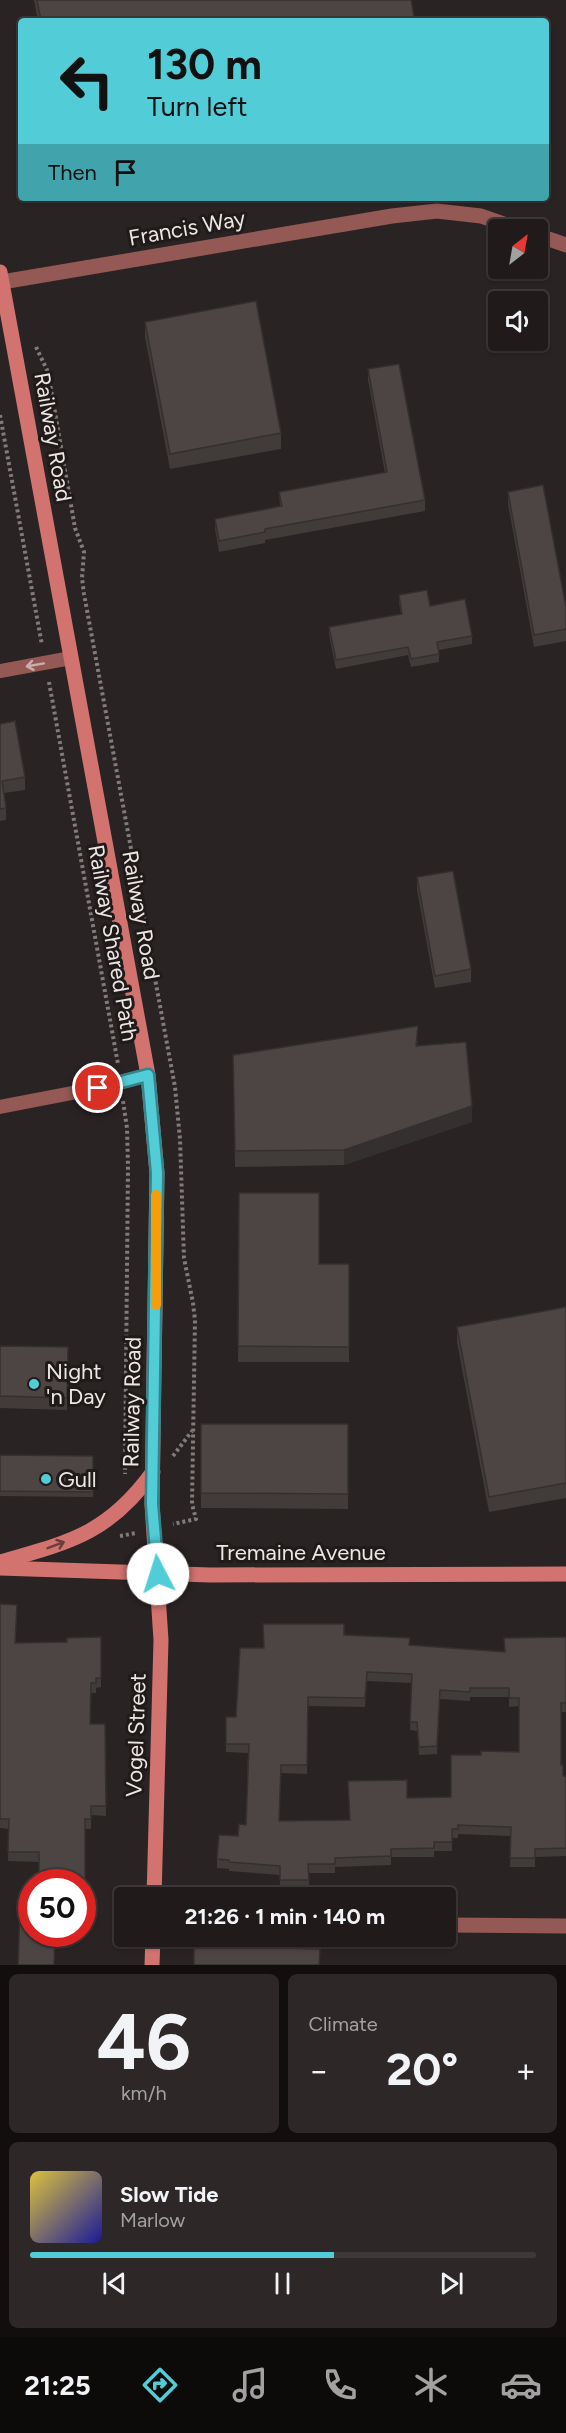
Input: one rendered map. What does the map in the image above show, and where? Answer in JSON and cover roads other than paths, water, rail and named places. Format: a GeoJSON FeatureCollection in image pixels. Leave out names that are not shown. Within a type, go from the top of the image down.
{"type":"FeatureCollection","features":[{"type":"Feature","properties":{"kind":"main road","name":"Railway Road"},"geometry":{"type":"LineString","coordinates":[[1,277],[148,1075],[157,1173],[153,1515],[158,1574]]}},
{"type":"Feature","properties":{"kind":"main road"},"geometry":{"type":"LineString","coordinates":[[0,1562],[93,1531],[126,1506],[153,1472]]}},
{"type":"Feature","properties":{"kind":"main road","name":"Tremaine Avenue"},"geometry":{"type":"LineString","coordinates":[[0,1568],[158,1574],[566,1574]]}},
{"type":"Feature","properties":{"kind":"main road","name":"Vogel Street"},"geometry":{"type":"LineString","coordinates":[[154,1887],[161,1640],[158,1574]]}},
{"type":"Feature","properties":{"kind":"main road"},"geometry":{"type":"LineString","coordinates":[[152,1965],[153,1947]]}},
{"type":"Feature","properties":{"kind":"street","name":"Francis Way"},"geometry":{"type":"LineString","coordinates":[[1,277],[392,216],[437,211],[490,219]]}},
{"type":"Feature","properties":{"kind":"street"},"geometry":{"type":"LineString","coordinates":[[548,239],[566,245]]}},
{"type":"Feature","properties":{"kind":"street"},"geometry":{"type":"LineString","coordinates":[[456,1925],[566,1926]]}},
{"type":"Feature","properties":{"kind":"lane"},"geometry":{"type":"LineString","coordinates":[[0,671],[71,658]]}},
{"type":"Feature","properties":{"kind":"lane"},"geometry":{"type":"LineString","coordinates":[[0,1107],[121,1083],[148,1075]]}},
{"type":"Feature","properties":{"kind":"place","name":"Night 'n Day"},"geometry":{"type":"Point","coordinates":[34,1384]}},
{"type":"Feature","properties":{"kind":"place","name":"Gull"},"geometry":{"type":"Point","coordinates":[46,1479]}}]}
